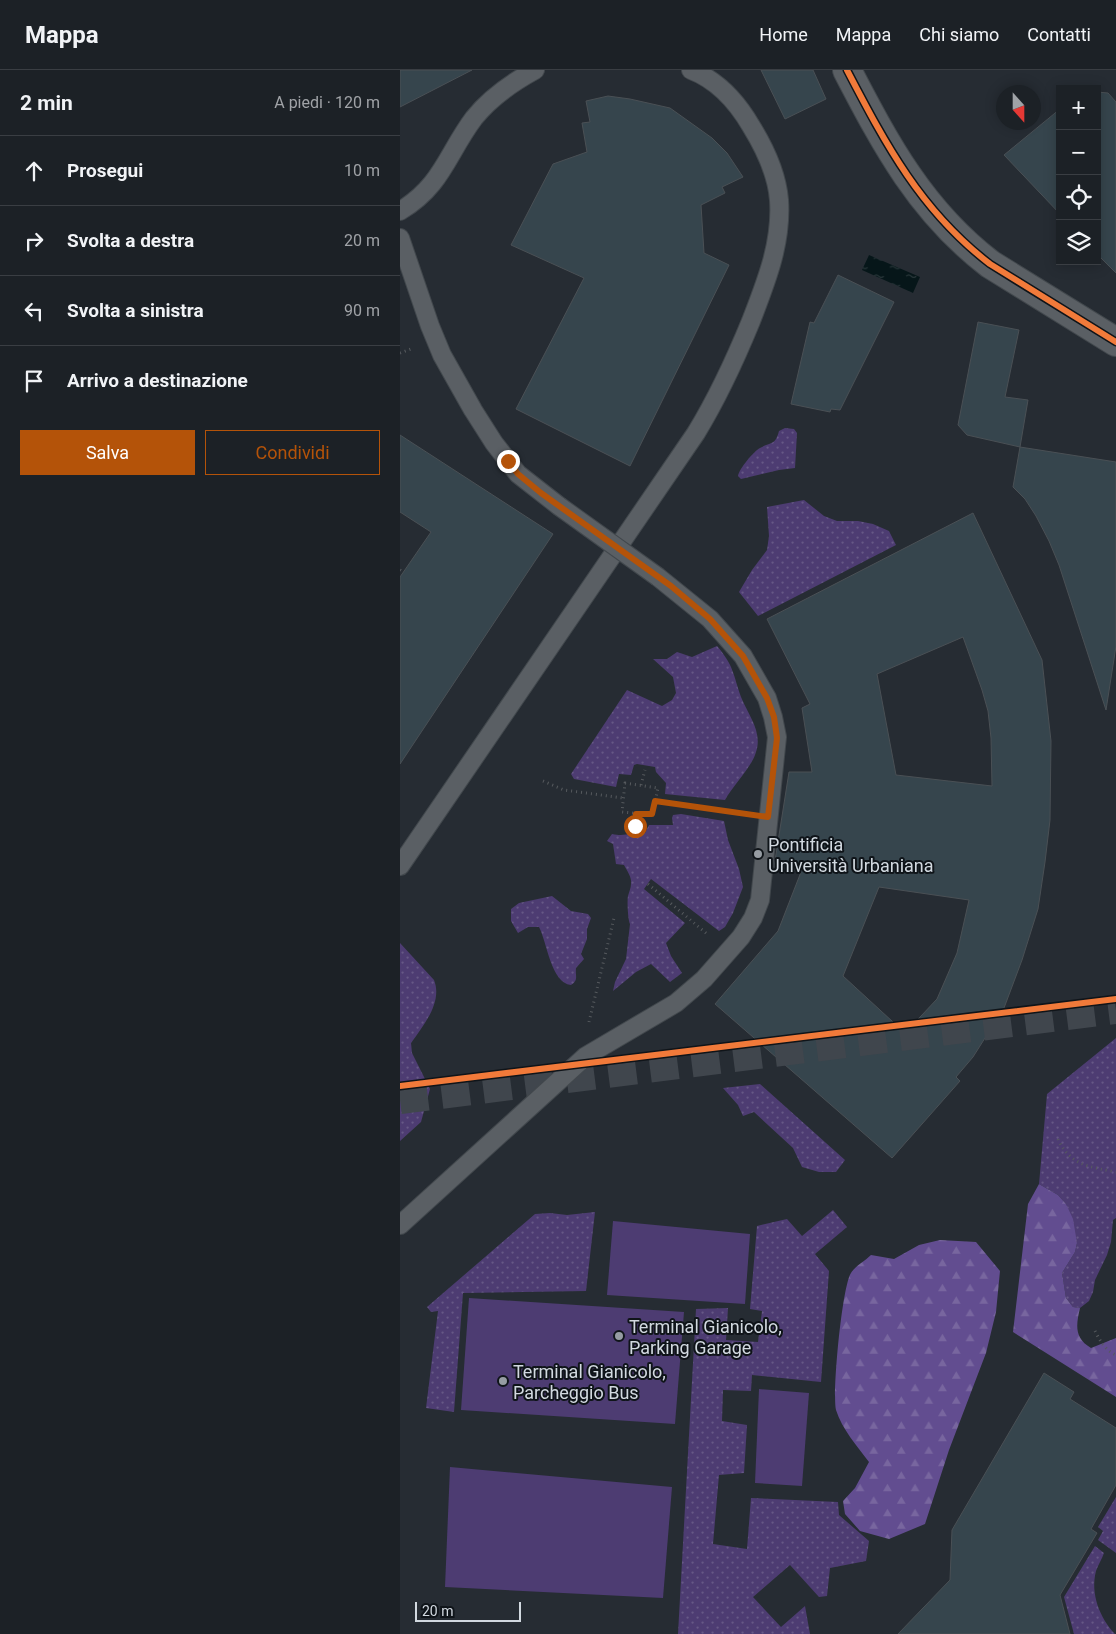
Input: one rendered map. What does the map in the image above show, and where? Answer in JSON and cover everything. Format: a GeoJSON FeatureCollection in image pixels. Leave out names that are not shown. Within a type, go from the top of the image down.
{"type":"FeatureCollection","features":[{"type":"Feature","properties":{"kind":"street"},"geometry":{"type":"LineString","coordinates":[[847,70],[902,169],[942,221],[974,252],[990,264],[1116,342]]}},
{"type":"Feature","properties":{"kind":"lane"},"geometry":{"type":"LineString","coordinates":[[400,211],[411,205],[426,192],[439,176],[475,117],[494,98],[520,78],[535,70]]}},
{"type":"Feature","properties":{"kind":"lane"},"geometry":{"type":"LineString","coordinates":[[400,866],[696,433],[710,411],[734,364],[758,304],[777,243],[779,220],[778,198],[774,177],[756,134],[742,111],[730,97],[712,82],[691,70]]}},
{"type":"Feature","properties":{"kind":"lane"},"geometry":{"type":"LineString","coordinates":[[400,238],[427,319],[442,355],[494,443],[518,474],[559,506],[671,586],[710,619],[743,656],[767,698],[774,717],[777,738],[760,900],[741,937],[704,979],[676,1003],[586,1056],[400,1225]]}},
{"type":"Feature","properties":{"kind":"path"},"geometry":{"type":"LineString","coordinates":[[641,786],[645,770]]}},
{"type":"Feature","properties":{"kind":"path"},"geometry":{"type":"LineString","coordinates":[[543,781],[564,790],[623,798]]}},
{"type":"Feature","properties":{"kind":"path"},"geometry":{"type":"LineString","coordinates":[[625,783],[658,788],[652,814],[622,812],[623,798],[625,783]]}},
{"type":"Feature","properties":{"kind":"path"},"geometry":{"type":"LineString","coordinates":[[655,801],[768,817]]}},
{"type":"Feature","properties":{"kind":"path"},"geometry":{"type":"LineString","coordinates":[[635,826],[636,814]]}},
{"type":"Feature","properties":{"kind":"path"},"geometry":{"type":"LineString","coordinates":[[648,884],[728,953]]}},
{"type":"Feature","properties":{"kind":"path"},"geometry":{"type":"LineString","coordinates":[[588,1029],[614,918]]}},
{"type":"Feature","properties":{"kind":"path"},"geometry":{"type":"LineString","coordinates":[[1058,1140],[1064,1151],[1079,1163],[1116,1172]]}},
{"type":"Feature","properties":{"kind":"path"},"geometry":{"type":"LineString","coordinates":[[1095,1331],[1100,1342],[1116,1355]]}},
{"type":"Feature","properties":{"kind":"shaded area"},"geometry":{"type":"Polygon","coordinates":[[[785,428],[794,429],[797,433],[795,468],[741,479],[738,476],[739,473],[751,456],[760,448],[772,443],[778,436],[779,431],[785,428]]]}},
{"type":"Feature","properties":{"kind":"shaded area"},"geometry":{"type":"Polygon","coordinates":[[[804,500],[824,516],[837,521],[858,521],[873,524],[889,531],[896,545],[758,616],[739,592],[767,550],[769,536],[767,507],[804,500]]]}},
{"type":"Feature","properties":{"kind":"shaded area"},"geometry":{"type":"Polygon","coordinates":[[[717,646],[727,659],[732,670],[741,697],[757,732],[758,739],[753,760],[725,800],[665,794],[666,783],[656,772],[655,767],[637,764],[634,765],[631,775],[619,774],[616,787],[574,779],[571,774],[627,690],[662,706],[672,700],[676,693],[673,677],[653,659],[667,659],[677,652],[692,657],[717,646]]]}},
{"type":"Feature","properties":{"kind":"shaded area"},"geometry":{"type":"Polygon","coordinates":[[[681,814],[724,821],[743,887],[733,913],[725,927],[719,931],[651,879],[644,889],[685,923],[666,943],[671,956],[682,973],[670,982],[651,964],[636,972],[613,991],[615,982],[626,959],[630,924],[628,898],[631,881],[624,865],[616,864],[613,844],[607,841],[612,834],[645,833],[649,825],[673,825],[673,815],[681,814]]]}},
{"type":"Feature","properties":{"kind":"shaded area"},"geometry":{"type":"Polygon","coordinates":[[[552,896],[571,911],[588,914],[591,918],[587,929],[587,939],[581,954],[584,959],[576,968],[576,980],[571,985],[564,983],[554,970],[539,927],[528,927],[518,933],[511,921],[511,909],[519,903],[552,896]]]}},
{"type":"Feature","properties":{"kind":"shaded area"},"geometry":{"type":"Polygon","coordinates":[[[400,943],[434,980],[436,997],[430,1013],[411,1043],[412,1053],[430,1089],[421,1122],[400,1141],[400,943]]]}},
{"type":"Feature","properties":{"kind":"shaded area"},"geometry":{"type":"Polygon","coordinates":[[[1116,1038],[1116,1218],[1113,1220],[1111,1242],[1107,1255],[1095,1280],[1089,1301],[1080,1308],[1073,1307],[1066,1298],[1062,1273],[1075,1252],[1077,1243],[1066,1204],[1058,1195],[1039,1184],[1047,1094],[1116,1038]]]}},
{"type":"Feature","properties":{"kind":"shaded area"},"geometry":{"type":"Polygon","coordinates":[[[760,1084],[845,1160],[836,1172],[819,1172],[802,1167],[793,1148],[754,1112],[743,1116],[738,1105],[723,1088],[760,1084]]]}},
{"type":"Feature","properties":{"kind":"shaded area"},"geometry":{"type":"Polygon","coordinates":[[[833,1210],[847,1227],[815,1254],[829,1271],[821,1382],[752,1375],[751,1391],[723,1390],[722,1421],[747,1425],[744,1473],[719,1475],[713,1544],[747,1549],[751,1498],[838,1502],[839,1515],[869,1541],[866,1561],[830,1568],[827,1596],[819,1597],[790,1565],[753,1597],[781,1627],[805,1606],[810,1634],[678,1634],[696,1309],[728,1308],[726,1340],[758,1342],[762,1311],[750,1309],[757,1226],[787,1219],[802,1236],[833,1210]]]}},
{"type":"Feature","properties":{"kind":"shaded area"},"geometry":{"type":"Polygon","coordinates":[[[595,1212],[586,1291],[463,1293],[454,1412],[426,1408],[438,1311],[431,1312],[427,1307],[535,1214],[567,1215],[595,1212]]]}},
{"type":"Feature","properties":{"kind":"shaded area"},"geometry":{"type":"Polygon","coordinates":[[[613,1221],[750,1234],[745,1304],[607,1295],[613,1221]]]}},
{"type":"Feature","properties":{"kind":"shaded area"},"geometry":{"type":"Polygon","coordinates":[[[469,1298],[684,1312],[675,1424],[461,1410],[469,1298]]]}},
{"type":"Feature","properties":{"kind":"shaded area"},"geometry":{"type":"Polygon","coordinates":[[[759,1389],[809,1393],[802,1486],[755,1483],[759,1389]]]}},
{"type":"Feature","properties":{"kind":"shaded area"},"geometry":{"type":"Polygon","coordinates":[[[450,1467],[672,1487],[663,1598],[445,1587],[450,1467]]]}},
{"type":"Feature","properties":{"kind":"shaded area"},"geometry":{"type":"Polygon","coordinates":[[[1116,1497],[1116,1553],[1098,1540],[1103,1531],[1098,1527],[1116,1497]]]}},
{"type":"Feature","properties":{"kind":"shaded area"},"geometry":{"type":"Polygon","coordinates":[[[1095,1546],[1104,1553],[1094,1580],[1095,1597],[1105,1621],[1115,1634],[1074,1634],[1064,1597],[1095,1546]]]}},
{"type":"Feature","properties":{"kind":"green space"},"geometry":{"type":"Polygon","coordinates":[[[1039,1184],[1058,1195],[1066,1204],[1073,1219],[1077,1243],[1075,1252],[1062,1273],[1066,1298],[1073,1307],[1080,1308],[1077,1325],[1079,1335],[1085,1344],[1091,1348],[1116,1338],[1116,1397],[1013,1332],[1028,1204],[1039,1184]]]}},
{"type":"Feature","properties":{"kind":"green space"},"geometry":{"type":"Polygon","coordinates":[[[940,1240],[976,1242],[1000,1271],[996,1312],[986,1353],[949,1450],[925,1524],[889,1539],[860,1531],[845,1514],[843,1501],[855,1488],[869,1462],[846,1431],[836,1410],[835,1384],[844,1298],[851,1273],[871,1255],[894,1259],[919,1245],[940,1240]]]}},
{"type":"Feature","properties":{"kind":"water"},"geometry":{"type":"Polygon","coordinates":[[[869,255],[920,277],[913,293],[862,270],[869,255]]]}},
{"type":"Feature","properties":{"kind":"building"},"geometry":{"type":"Polygon","coordinates":[[[400,70],[472,70],[400,107],[400,70]]]}},
{"type":"Feature","properties":{"kind":"building"},"geometry":{"type":"Polygon","coordinates":[[[761,70],[813,70],[826,99],[785,119],[761,70]]]}},
{"type":"Feature","properties":{"kind":"building"},"geometry":{"type":"Polygon","coordinates":[[[1101,92],[1108,93],[1116,102],[1116,273],[1101,258],[1101,92]]]}},
{"type":"Feature","properties":{"kind":"building"},"geometry":{"type":"Polygon","coordinates":[[[608,96],[670,108],[712,138],[727,153],[743,177],[722,187],[725,193],[701,205],[704,253],[729,265],[630,466],[516,409],[584,278],[511,245],[553,164],[587,152],[582,123],[590,122],[586,101],[608,96]]]}},
{"type":"Feature","properties":{"kind":"building"},"geometry":{"type":"Polygon","coordinates":[[[1056,112],[1056,210],[1004,155],[1034,130],[1041,130],[1041,125],[1056,112]]]}},
{"type":"Feature","properties":{"kind":"building"},"geometry":{"type":"Polygon","coordinates":[[[838,275],[894,302],[840,410],[831,409],[830,412],[791,404],[810,322],[814,323],[838,275]]]}},
{"type":"Feature","properties":{"kind":"building"},"geometry":{"type":"Polygon","coordinates":[[[978,322],[1019,330],[1005,397],[1028,400],[1020,447],[967,435],[958,425],[978,322]]]}},
{"type":"Feature","properties":{"kind":"building"},"geometry":{"type":"Polygon","coordinates":[[[400,435],[553,534],[400,764],[400,577],[431,532],[400,512],[400,435]]]}},
{"type":"Feature","properties":{"kind":"building"},"geometry":{"type":"Polygon","coordinates":[[[1020,447],[1116,462],[1116,646],[1106,710],[1059,565],[1049,541],[1025,499],[1013,487],[1020,447]]]}},
{"type":"Feature","properties":{"kind":"building"},"geometry":{"type":"Polygon","coordinates":[[[973,513],[1042,660],[1051,741],[1050,820],[1038,909],[1004,1008],[973,1057],[956,1077],[960,1081],[892,1158],[715,1004],[778,931],[801,872],[774,867],[789,772],[812,772],[802,708],[810,704],[767,619],[973,513]],[[963,637],[877,674],[896,775],[992,786],[991,738],[988,711],[963,637]],[[879,887],[843,976],[905,1033],[937,999],[957,953],[969,900],[879,887]]]}},
{"type":"Feature","properties":{"kind":"building"},"geometry":{"type":"Polygon","coordinates":[[[1044,1373],[1074,1392],[1070,1399],[1116,1428],[1116,1485],[1091,1529],[1097,1533],[1060,1595],[1070,1634],[898,1634],[950,1580],[952,1530],[1044,1373]]]}},
{"type":"Feature","properties":{"kind":"tunnel"},"geometry":{"type":"LineString","coordinates":[[400,1100],[1116,1010]]}},
{"type":"Feature","properties":{"kind":"cycle path"},"geometry":{"type":"LineString","coordinates":[[847,70],[891,150],[907,175],[944,222],[990,264],[1116,342]]}},
{"type":"Feature","properties":{"kind":"cycle path"},"geometry":{"type":"LineString","coordinates":[[400,1086],[1116,999]]}},
{"type":"Feature","properties":{"kind":"place","name":"Pontificia Università Urbaniana"},"geometry":{"type":"Point","coordinates":[758,854]}},
{"type":"Feature","properties":{"kind":"place","name":"Terminal Gianicolo, Parking Garage"},"geometry":{"type":"Point","coordinates":[619,1336]}},
{"type":"Feature","properties":{"kind":"place","name":"Terminal Gianicolo, Parcheggio Bus"},"geometry":{"type":"Point","coordinates":[503,1381]}},
{"type":"Feature","properties":{"kind":"route"},"geometry":{"type":"LineString","coordinates":[[508,461],[518,474],[541,493],[671,586],[710,619],[743,656],[767,698],[774,717],[777,738],[768,817],[655,801],[652,814],[636,814],[635,826]]}}]}
